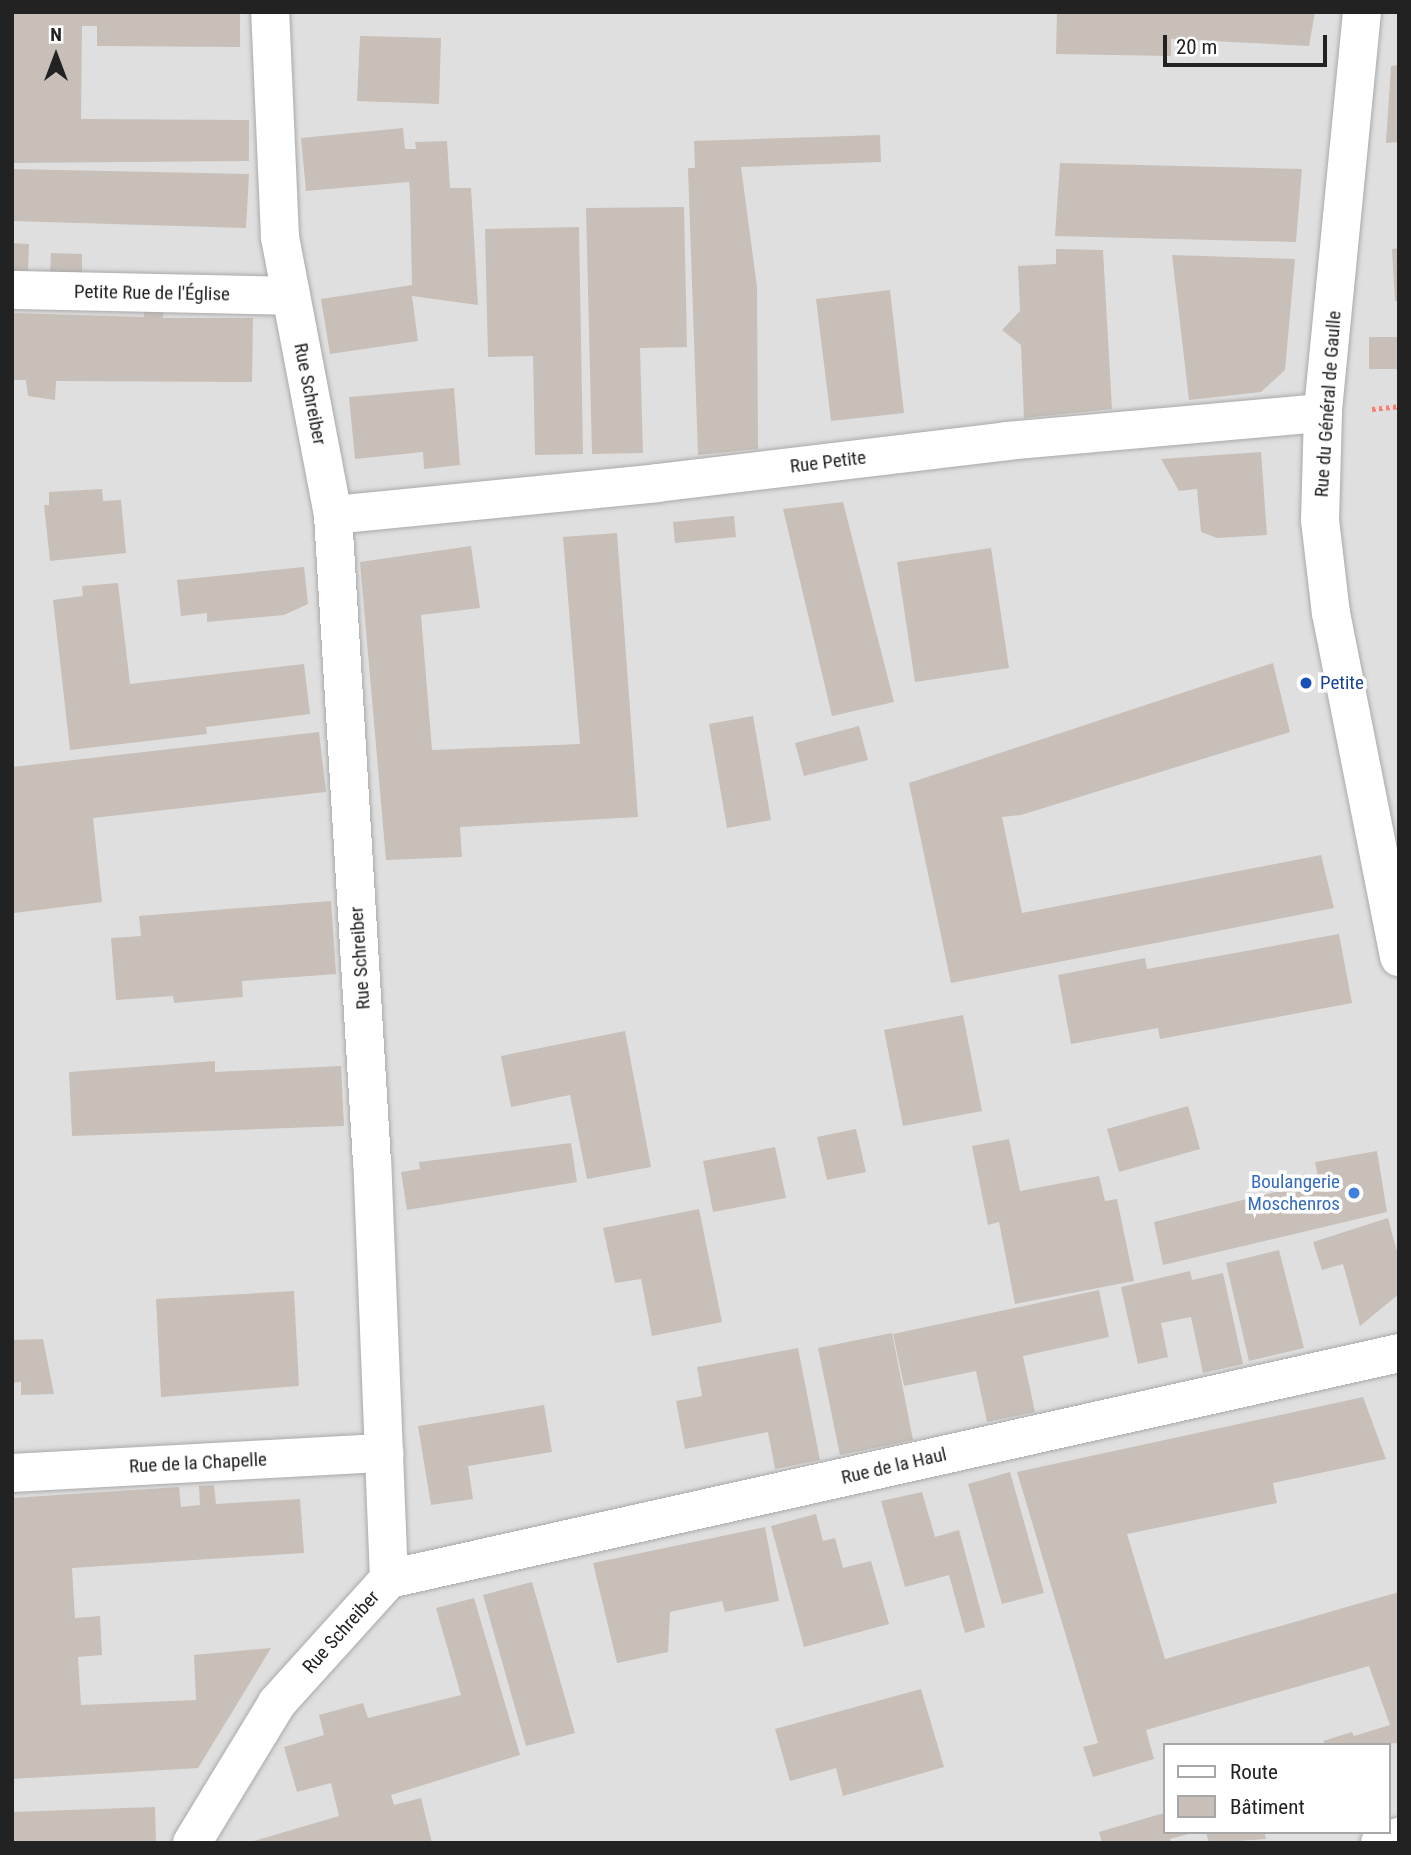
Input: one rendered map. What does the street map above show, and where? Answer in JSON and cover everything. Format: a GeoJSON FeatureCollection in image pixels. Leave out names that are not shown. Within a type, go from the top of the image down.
{"type":"FeatureCollection","features":[{"type":"Feature","properties":{"kind":"street","name":"Rue Schreiber"},"geometry":{"type":"LineString","coordinates":[[192,1843],[277,1703],[389,1579],[372,1162],[333,515],[279,237],[270,12]]}},
{"type":"Feature","properties":{"kind":"street","name":"Rue du Général de Gaulle"},"geometry":{"type":"LineString","coordinates":[[1362,12],[1324,413],[1320,520],[1324,566],[1399,957]]}},
{"type":"Feature","properties":{"kind":"street","name":"Petite Rue de l'Église"},"geometry":{"type":"LineString","coordinates":[[12,290],[291,296]]}},
{"type":"Feature","properties":{"kind":"street","name":"Rue Petite"},"geometry":{"type":"LineString","coordinates":[[333,515],[657,483],[1007,440],[1324,413]]}},
{"type":"Feature","properties":{"kind":"street","name":"Rue de la Haul"},"geometry":{"type":"LineString","coordinates":[[389,1579],[1399,1353]]}},
{"type":"Feature","properties":{"kind":"street","name":"Rue de la Chapelle"},"geometry":{"type":"LineString","coordinates":[[12,1473],[384,1453]]}},
{"type":"Feature","properties":{"kind":"street"},"geometry":{"type":"LineString","coordinates":[[1380,1843],[1399,1837]]}},
{"type":"Feature","properties":{"kind":"shaded area"},"geometry":{"type":"Polygon","coordinates":[[[12,12],[1399,12],[1399,1843],[12,1843],[12,12]]]}},
{"type":"Feature","properties":{"kind":"building"},"geometry":{"type":"Polygon","coordinates":[[[12,12],[240,12],[240,47],[97,46],[97,26],[82,26],[81,119],[249,120],[249,161],[12,163],[12,12]]]}},
{"type":"Feature","properties":{"kind":"building"},"geometry":{"type":"Polygon","coordinates":[[[1057,12],[1315,12],[1309,46],[1171,39],[1171,56],[1056,54],[1057,12]]]}},
{"type":"Feature","properties":{"kind":"building"},"geometry":{"type":"Polygon","coordinates":[[[360,36],[441,38],[439,104],[357,101],[360,36]]]}},
{"type":"Feature","properties":{"kind":"building"},"geometry":{"type":"Polygon","coordinates":[[[1399,65],[1399,142],[1386,143],[1391,66],[1399,65]]]}},
{"type":"Feature","properties":{"kind":"building"},"geometry":{"type":"Polygon","coordinates":[[[403,128],[405,149],[416,149],[415,142],[447,141],[450,188],[471,188],[478,305],[412,296],[418,341],[330,354],[321,299],[412,285],[409,182],[306,191],[301,138],[403,128]]]}},
{"type":"Feature","properties":{"kind":"building"},"geometry":{"type":"Polygon","coordinates":[[[880,135],[881,162],[741,167],[757,287],[758,449],[698,455],[688,168],[695,168],[694,141],[880,135]]]}},
{"type":"Feature","properties":{"kind":"building"},"geometry":{"type":"Polygon","coordinates":[[[1060,163],[1302,169],[1296,242],[1055,236],[1060,163]]]}},
{"type":"Feature","properties":{"kind":"building"},"geometry":{"type":"Polygon","coordinates":[[[12,169],[249,174],[246,228],[12,221],[12,169]]]}},
{"type":"Feature","properties":{"kind":"building"},"geometry":{"type":"Polygon","coordinates":[[[684,207],[687,347],[640,348],[643,453],[592,454],[586,208],[684,207]]]}},
{"type":"Feature","properties":{"kind":"building"},"geometry":{"type":"Polygon","coordinates":[[[579,227],[583,454],[535,455],[533,356],[488,357],[485,229],[579,227]]]}},
{"type":"Feature","properties":{"kind":"building"},"geometry":{"type":"Polygon","coordinates":[[[12,243],[29,244],[28,271],[12,271],[12,243]]]}},
{"type":"Feature","properties":{"kind":"building"},"geometry":{"type":"Polygon","coordinates":[[[1399,248],[1399,301],[1395,301],[1392,249],[1399,248]]]}},
{"type":"Feature","properties":{"kind":"building"},"geometry":{"type":"Polygon","coordinates":[[[1056,249],[1103,250],[1112,409],[1024,418],[1021,345],[1002,330],[1020,311],[1018,266],[1056,264],[1056,249]]]}},
{"type":"Feature","properties":{"kind":"building"},"geometry":{"type":"Polygon","coordinates":[[[51,253],[82,254],[82,276],[50,275],[51,253]]]}},
{"type":"Feature","properties":{"kind":"building"},"geometry":{"type":"Polygon","coordinates":[[[1172,255],[1295,259],[1285,370],[1261,392],[1189,400],[1172,255]]]}},
{"type":"Feature","properties":{"kind":"building"},"geometry":{"type":"Polygon","coordinates":[[[890,290],[904,413],[831,421],[816,299],[890,290]]]}},
{"type":"Feature","properties":{"kind":"building"},"geometry":{"type":"Polygon","coordinates":[[[144,311],[163,311],[163,318],[253,318],[252,382],[56,381],[55,400],[28,396],[26,380],[12,380],[12,313],[144,317],[144,311]]]}},
{"type":"Feature","properties":{"kind":"building"},"geometry":{"type":"Polygon","coordinates":[[[1369,337],[1399,337],[1399,369],[1369,369],[1369,337]]]}},
{"type":"Feature","properties":{"kind":"building"},"geometry":{"type":"Polygon","coordinates":[[[454,388],[460,465],[424,469],[423,452],[355,459],[349,397],[454,388]]]}},
{"type":"Feature","properties":{"kind":"building"},"geometry":{"type":"Polygon","coordinates":[[[1261,452],[1267,535],[1217,538],[1201,532],[1197,489],[1179,491],[1161,459],[1261,452]]]}},
{"type":"Feature","properties":{"kind":"building"},"geometry":{"type":"Polygon","coordinates":[[[102,489],[103,501],[121,500],[126,553],[50,561],[44,505],[49,505],[49,492],[102,489]]]}},
{"type":"Feature","properties":{"kind":"building"},"geometry":{"type":"Polygon","coordinates":[[[843,502],[894,702],[832,716],[783,509],[843,502]]]}},
{"type":"Feature","properties":{"kind":"building"},"geometry":{"type":"Polygon","coordinates":[[[734,516],[736,537],[675,543],[673,522],[734,516]]]}},
{"type":"Feature","properties":{"kind":"building"},"geometry":{"type":"Polygon","coordinates":[[[617,533],[638,817],[460,827],[462,857],[386,860],[360,562],[471,546],[480,608],[421,615],[432,750],[580,744],[563,537],[617,533]]]}},
{"type":"Feature","properties":{"kind":"building"},"geometry":{"type":"Polygon","coordinates":[[[991,548],[1009,668],[915,682],[897,562],[991,548]]]}},
{"type":"Feature","properties":{"kind":"building"},"geometry":{"type":"Polygon","coordinates":[[[304,567],[308,604],[284,615],[207,622],[207,613],[181,616],[177,580],[304,567]]]}},
{"type":"Feature","properties":{"kind":"building"},"geometry":{"type":"Polygon","coordinates":[[[118,583],[130,684],[304,664],[310,714],[206,727],[207,734],[70,750],[53,600],[83,596],[82,586],[118,583]]]}},
{"type":"Feature","properties":{"kind":"building"},"geometry":{"type":"Polygon","coordinates":[[[1273,663],[1290,732],[1021,815],[1002,817],[1022,913],[1321,855],[1334,908],[951,983],[909,783],[1273,663]]]}},
{"type":"Feature","properties":{"kind":"building"},"geometry":{"type":"Polygon","coordinates":[[[753,716],[771,820],[727,828],[709,724],[753,716]]]}},
{"type":"Feature","properties":{"kind":"building"},"geometry":{"type":"Polygon","coordinates":[[[859,726],[868,760],[804,776],[795,743],[859,726]]]}},
{"type":"Feature","properties":{"kind":"building"},"geometry":{"type":"Polygon","coordinates":[[[319,732],[326,792],[93,818],[102,902],[14,913],[12,767],[319,732]]]}},
{"type":"Feature","properties":{"kind":"building"},"geometry":{"type":"Polygon","coordinates":[[[331,901],[336,974],[242,981],[243,997],[174,1003],[173,996],[116,1000],[111,938],[141,936],[139,916],[331,901]]]}},
{"type":"Feature","properties":{"kind":"building"},"geometry":{"type":"Polygon","coordinates":[[[1339,934],[1352,1003],[1160,1039],[1158,1028],[1071,1044],[1058,975],[1145,958],[1147,969],[1339,934]]]}},
{"type":"Feature","properties":{"kind":"building"},"geometry":{"type":"Polygon","coordinates":[[[963,1015],[982,1111],[903,1126],[884,1030],[963,1015]]]}},
{"type":"Feature","properties":{"kind":"building"},"geometry":{"type":"Polygon","coordinates":[[[625,1031],[651,1167],[587,1179],[570,1095],[511,1107],[501,1056],[625,1031]]]}},
{"type":"Feature","properties":{"kind":"building"},"geometry":{"type":"Polygon","coordinates":[[[215,1061],[215,1072],[341,1066],[344,1126],[72,1136],[69,1072],[215,1061]]]}},
{"type":"Feature","properties":{"kind":"building"},"geometry":{"type":"Polygon","coordinates":[[[1188,1106],[1200,1149],[1119,1172],[1107,1129],[1188,1106]]]}},
{"type":"Feature","properties":{"kind":"building"},"geometry":{"type":"Polygon","coordinates":[[[856,1129],[866,1172],[827,1180],[817,1137],[856,1129]]]}},
{"type":"Feature","properties":{"kind":"building"},"geometry":{"type":"Polygon","coordinates":[[[1009,1139],[1020,1191],[1099,1176],[1105,1201],[1117,1199],[1134,1281],[1015,1304],[999,1222],[988,1225],[972,1146],[1009,1139]]]}},
{"type":"Feature","properties":{"kind":"building"},"geometry":{"type":"Polygon","coordinates":[[[571,1143],[577,1182],[407,1210],[401,1172],[420,1169],[419,1162],[571,1143]]]}},
{"type":"Feature","properties":{"kind":"building"},"geometry":{"type":"Polygon","coordinates":[[[775,1147],[786,1198],[713,1212],[703,1161],[775,1147]]]}},
{"type":"Feature","properties":{"kind":"building"},"geometry":{"type":"Polygon","coordinates":[[[1377,1151],[1387,1212],[1163,1265],[1154,1222],[1319,1181],[1315,1162],[1377,1151]]]}},
{"type":"Feature","properties":{"kind":"building"},"geometry":{"type":"Polygon","coordinates":[[[699,1209],[722,1322],[652,1336],[641,1279],[615,1283],[603,1228],[699,1209]]]}},
{"type":"Feature","properties":{"kind":"building"},"geometry":{"type":"Polygon","coordinates":[[[1388,1218],[1399,1259],[1399,1294],[1360,1326],[1343,1264],[1322,1270],[1313,1242],[1388,1218]]]}},
{"type":"Feature","properties":{"kind":"building"},"geometry":{"type":"Polygon","coordinates":[[[1279,1250],[1304,1348],[1249,1361],[1226,1263],[1279,1250]]]}},
{"type":"Feature","properties":{"kind":"building"},"geometry":{"type":"Polygon","coordinates":[[[1190,1271],[1192,1280],[1223,1273],[1243,1364],[1203,1373],[1191,1317],[1161,1323],[1168,1357],[1138,1364],[1121,1287],[1190,1271]]]}},
{"type":"Feature","properties":{"kind":"building"},"geometry":{"type":"Polygon","coordinates":[[[1099,1290],[1109,1337],[1023,1356],[1035,1412],[987,1422],[976,1371],[904,1386],[893,1334],[1099,1290]]]}},
{"type":"Feature","properties":{"kind":"building"},"geometry":{"type":"Polygon","coordinates":[[[294,1291],[299,1386],[161,1397],[156,1299],[294,1291]]]}},
{"type":"Feature","properties":{"kind":"building"},"geometry":{"type":"Polygon","coordinates":[[[892,1333],[913,1440],[840,1455],[818,1348],[892,1333]]]}},
{"type":"Feature","properties":{"kind":"building"},"geometry":{"type":"Polygon","coordinates":[[[43,1339],[54,1394],[21,1395],[21,1382],[12,1383],[12,1340],[43,1339]]]}},
{"type":"Feature","properties":{"kind":"building"},"geometry":{"type":"Polygon","coordinates":[[[798,1348],[820,1460],[775,1469],[768,1432],[685,1449],[676,1401],[702,1396],[697,1367],[798,1348]]]}},
{"type":"Feature","properties":{"kind":"building"},"geometry":{"type":"Polygon","coordinates":[[[1363,1397],[1386,1459],[1273,1483],[1277,1503],[1127,1534],[1165,1659],[1399,1592],[1399,1743],[1323,1741],[1352,1732],[1354,1736],[1390,1725],[1369,1666],[1146,1730],[1154,1759],[1093,1777],[1083,1747],[1098,1743],[1017,1472],[1363,1397]]]}},
{"type":"Feature","properties":{"kind":"building"},"geometry":{"type":"Polygon","coordinates":[[[544,1405],[552,1452],[468,1466],[473,1499],[431,1505],[418,1426],[544,1405]]]}},
{"type":"Feature","properties":{"kind":"building"},"geometry":{"type":"Polygon","coordinates":[[[1010,1472],[1044,1593],[1002,1604],[968,1484],[1010,1472]]]}},
{"type":"Feature","properties":{"kind":"building"},"geometry":{"type":"Polygon","coordinates":[[[214,1485],[216,1504],[300,1499],[304,1553],[72,1568],[75,1618],[100,1616],[102,1655],[78,1657],[81,1705],[196,1700],[194,1655],[271,1648],[198,1768],[12,1779],[12,1498],[179,1487],[181,1507],[200,1505],[199,1486],[214,1485]]]}},
{"type":"Feature","properties":{"kind":"building"},"geometry":{"type":"Polygon","coordinates":[[[922,1492],[935,1537],[959,1530],[985,1627],[965,1633],[949,1575],[905,1587],[881,1501],[922,1492]]]}},
{"type":"Feature","properties":{"kind":"building"},"geometry":{"type":"Polygon","coordinates":[[[816,1514],[823,1541],[835,1538],[843,1568],[871,1561],[889,1624],[804,1647],[771,1526],[816,1514]]]}},
{"type":"Feature","properties":{"kind":"building"},"geometry":{"type":"Polygon","coordinates":[[[765,1527],[779,1601],[725,1612],[722,1601],[670,1612],[668,1652],[617,1663],[593,1563],[765,1527]]]}},
{"type":"Feature","properties":{"kind":"building"},"geometry":{"type":"Polygon","coordinates":[[[532,1582],[575,1733],[526,1746],[483,1595],[532,1582]]]}},
{"type":"Feature","properties":{"kind":"building"},"geometry":{"type":"Polygon","coordinates":[[[474,1598],[520,1755],[391,1795],[394,1805],[421,1798],[432,1843],[247,1843],[339,1816],[331,1783],[297,1792],[284,1747],[324,1735],[319,1715],[363,1703],[368,1718],[461,1695],[436,1608],[474,1598]]]}},
{"type":"Feature","properties":{"kind":"building"},"geometry":{"type":"Polygon","coordinates":[[[921,1689],[944,1767],[843,1796],[836,1768],[790,1781],[775,1729],[921,1689]]]}},
{"type":"Feature","properties":{"kind":"building"},"geometry":{"type":"Polygon","coordinates":[[[155,1807],[156,1843],[12,1841],[12,1812],[155,1807]]]}},
{"type":"Feature","properties":{"kind":"building"},"geometry":{"type":"Polygon","coordinates":[[[1162,1814],[1162,1834],[1188,1834],[1170,1839],[1171,1843],[1102,1843],[1099,1832],[1162,1814]]]}},
{"type":"Feature","properties":{"kind":"building"},"geometry":{"type":"Polygon","coordinates":[[[1207,1834],[1265,1834],[1266,1839],[1209,1843],[1207,1834]]]}},
{"type":"Feature","properties":{"kind":"place","name":"Petite"},"geometry":{"type":"Point","coordinates":[1306,683]}},
{"type":"Feature","properties":{"kind":"place","name":"Boulangerie Moschenros"},"geometry":{"type":"Point","coordinates":[1354,1193]}}]}
